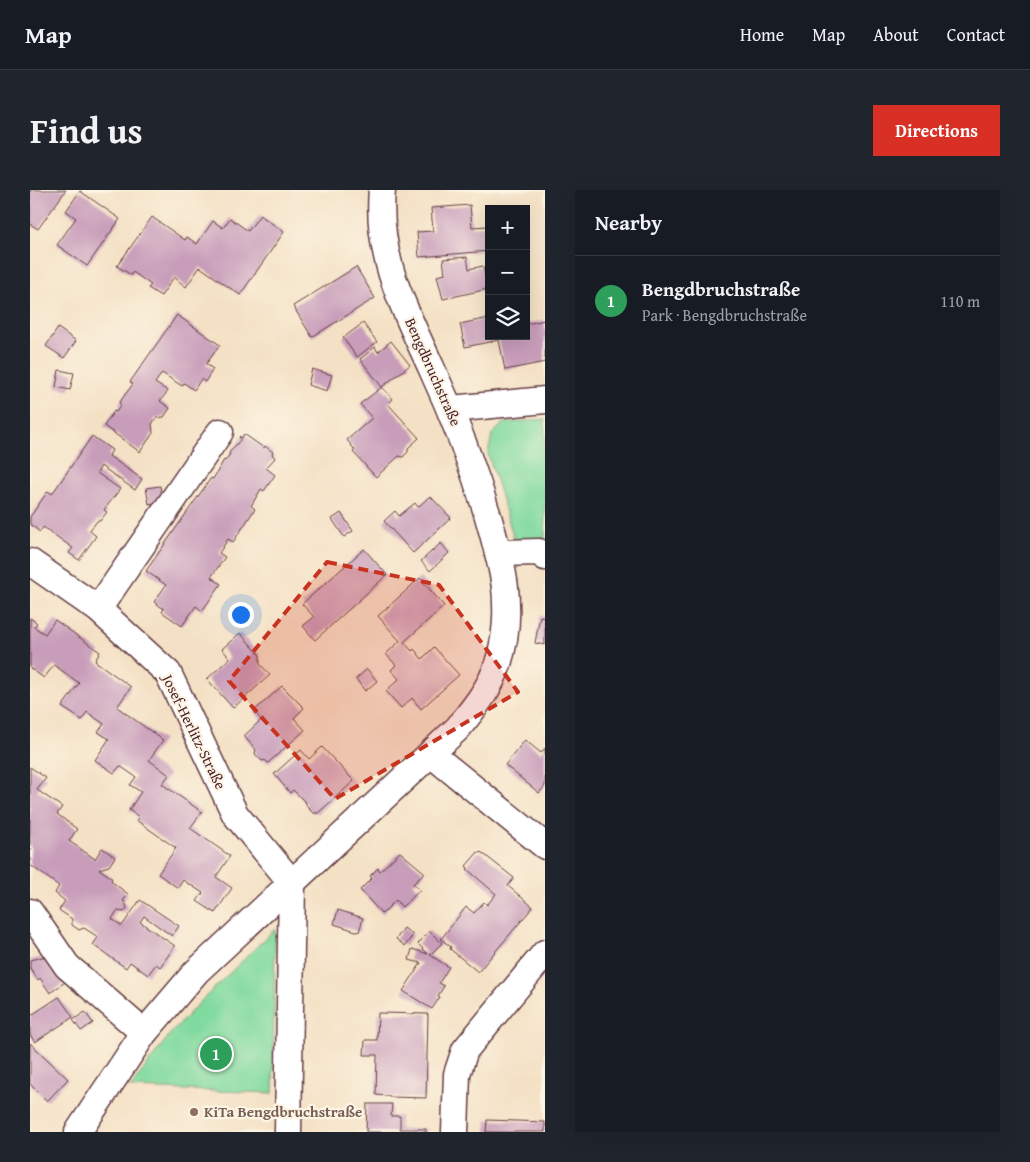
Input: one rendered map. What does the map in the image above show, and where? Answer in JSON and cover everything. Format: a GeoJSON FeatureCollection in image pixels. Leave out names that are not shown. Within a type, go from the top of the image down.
{"type":"FeatureCollection","features":[{"type":"Feature","properties":{"kind":"street","name":"Bengdbruchstraße"},"geometry":{"type":"LineString","coordinates":[[78,1132],[144,1033],[196,972],[458,728],[482,699],[498,665],[503,645],[506,604],[504,579],[498,553],[478,482],[450,409],[402,304],[390,272],[381,225],[382,190]]}},
{"type":"Feature","properties":{"kind":"street"},"geometry":{"type":"LineString","coordinates":[[450,409],[545,400]]}},
{"type":"Feature","properties":{"kind":"street"},"geometry":{"type":"LineString","coordinates":[[98,609],[220,432]]}},
{"type":"Feature","properties":{"kind":"street"},"geometry":{"type":"LineString","coordinates":[[498,553],[539,552],[545,557]]}},
{"type":"Feature","properties":{"kind":"street","name":"Josef-Herlitz-Straße"},"geometry":{"type":"LineString","coordinates":[[30,562],[98,609],[168,673],[235,814],[292,883]]}},
{"type":"Feature","properties":{"kind":"street"},"geometry":{"type":"LineString","coordinates":[[431,754],[545,846]]}},
{"type":"Feature","properties":{"kind":"street"},"geometry":{"type":"LineString","coordinates":[[288,1132],[292,883]]}},
{"type":"Feature","properties":{"kind":"street"},"geometry":{"type":"LineString","coordinates":[[30,912],[67,966],[144,1033]]}},
{"type":"Feature","properties":{"kind":"street"},"geometry":{"type":"LineString","coordinates":[[456,1132],[457,1074],[465,1050],[545,953]]}},
{"type":"Feature","properties":{"kind":"highlighted area"},"geometry":{"type":"Polygon","coordinates":[[[327,562],[439,585],[518,692],[335,799],[229,681],[327,562]]]}},
{"type":"Feature","properties":{"kind":"green space"},"geometry":{"type":"Polygon","coordinates":[[[545,419],[545,539],[515,542],[488,454],[492,434],[504,423],[545,419]]]}},
{"type":"Feature","properties":{"kind":"green space"},"geometry":{"type":"Polygon","coordinates":[[[275,929],[273,1093],[130,1088],[171,1033],[275,929]]]}},
{"type":"Feature","properties":{"kind":"building"},"geometry":{"type":"Polygon","coordinates":[[[30,190],[66,190],[38,229],[30,224],[30,190]]]}},
{"type":"Feature","properties":{"kind":"building"},"geometry":{"type":"Polygon","coordinates":[[[80,191],[120,219],[87,266],[57,245],[76,218],[66,211],[80,191]]]}},
{"type":"Feature","properties":{"kind":"building"},"geometry":{"type":"Polygon","coordinates":[[[470,205],[472,227],[485,226],[485,251],[419,257],[417,232],[433,231],[431,208],[470,205]]]}},
{"type":"Feature","properties":{"kind":"building"},"geometry":{"type":"Polygon","coordinates":[[[260,215],[284,232],[240,295],[200,267],[186,287],[174,277],[161,296],[148,288],[151,285],[133,272],[131,275],[117,266],[152,217],[185,240],[187,237],[197,244],[213,221],[223,228],[230,218],[248,231],[260,215]]]}},
{"type":"Feature","properties":{"kind":"building"},"geometry":{"type":"Polygon","coordinates":[[[467,257],[469,269],[483,266],[485,290],[443,299],[437,276],[445,274],[443,259],[467,257]]]}},
{"type":"Feature","properties":{"kind":"building"},"geometry":{"type":"Polygon","coordinates":[[[356,267],[375,298],[312,337],[293,306],[356,267]]]}},
{"type":"Feature","properties":{"kind":"building"},"geometry":{"type":"Polygon","coordinates":[[[177,315],[220,345],[206,364],[213,369],[205,382],[201,379],[194,390],[184,383],[182,386],[162,373],[155,383],[168,391],[160,401],[170,408],[164,417],[156,418],[152,424],[153,433],[140,452],[104,426],[114,411],[116,412],[121,405],[119,403],[133,384],[130,382],[177,315]]]}},
{"type":"Feature","properties":{"kind":"building"},"geometry":{"type":"Polygon","coordinates":[[[485,319],[485,340],[499,340],[465,347],[460,324],[485,319]]]}},
{"type":"Feature","properties":{"kind":"building"},"geometry":{"type":"Polygon","coordinates":[[[545,320],[545,362],[505,370],[499,340],[530,340],[530,323],[545,320]]]}},
{"type":"Feature","properties":{"kind":"building"},"geometry":{"type":"Polygon","coordinates":[[[363,323],[377,342],[357,357],[343,338],[363,323]]]}},
{"type":"Feature","properties":{"kind":"building"},"geometry":{"type":"Polygon","coordinates":[[[58,328],[76,341],[64,358],[46,346],[58,328]]]}},
{"type":"Feature","properties":{"kind":"building"},"geometry":{"type":"Polygon","coordinates":[[[391,341],[410,365],[382,387],[360,359],[375,347],[378,352],[391,341]]]}},
{"type":"Feature","properties":{"kind":"building"},"geometry":{"type":"Polygon","coordinates":[[[312,369],[332,375],[327,391],[308,385],[312,369]]]}},
{"type":"Feature","properties":{"kind":"building"},"geometry":{"type":"Polygon","coordinates":[[[59,370],[74,373],[70,390],[56,387],[59,370]]]}},
{"type":"Feature","properties":{"kind":"building"},"geometry":{"type":"Polygon","coordinates":[[[382,387],[393,399],[388,404],[419,438],[408,448],[408,452],[403,457],[399,456],[376,477],[353,452],[355,450],[347,440],[372,418],[360,404],[382,387]]]}},
{"type":"Feature","properties":{"kind":"building"},"geometry":{"type":"Polygon","coordinates":[[[244,434],[273,452],[272,454],[275,458],[266,468],[275,475],[264,491],[261,489],[251,506],[255,509],[233,542],[228,539],[219,553],[225,557],[211,577],[221,584],[202,611],[196,606],[182,626],[162,612],[164,609],[154,602],[166,585],[146,571],[211,478],[213,479],[224,460],[241,439],[239,438],[240,436],[242,438],[244,434]]]}},
{"type":"Feature","properties":{"kind":"building"},"geometry":{"type":"Polygon","coordinates":[[[92,436],[112,450],[109,456],[142,479],[135,490],[101,466],[97,473],[120,489],[104,510],[107,512],[90,530],[96,536],[79,560],[69,553],[73,548],[43,527],[40,532],[30,524],[30,517],[48,491],[52,494],[92,436]]]}},
{"type":"Feature","properties":{"kind":"building"},"geometry":{"type":"Polygon","coordinates":[[[160,486],[163,501],[149,504],[146,488],[160,486]]]}},
{"type":"Feature","properties":{"kind":"building"},"geometry":{"type":"Polygon","coordinates":[[[430,496],[451,518],[413,553],[384,521],[395,511],[399,516],[415,503],[418,507],[430,496]]]}},
{"type":"Feature","properties":{"kind":"building"},"geometry":{"type":"Polygon","coordinates":[[[341,513],[353,531],[344,537],[332,519],[341,513]]]}},
{"type":"Feature","properties":{"kind":"building"},"geometry":{"type":"Polygon","coordinates":[[[441,543],[449,553],[430,571],[421,561],[441,543]]]}},
{"type":"Feature","properties":{"kind":"building"},"geometry":{"type":"Polygon","coordinates":[[[364,549],[387,575],[315,640],[303,626],[314,617],[302,604],[364,549]]]}},
{"type":"Feature","properties":{"kind":"building"},"geometry":{"type":"Polygon","coordinates":[[[420,578],[444,606],[404,642],[412,651],[414,649],[422,659],[434,647],[459,675],[421,709],[412,698],[401,708],[386,691],[399,679],[391,670],[396,665],[386,654],[400,641],[378,616],[420,578]]]}},
{"type":"Feature","properties":{"kind":"building"},"geometry":{"type":"Polygon","coordinates":[[[540,616],[545,617],[545,645],[535,643],[540,616]]]}},
{"type":"Feature","properties":{"kind":"building"},"geometry":{"type":"Polygon","coordinates":[[[30,618],[37,623],[34,627],[45,634],[55,620],[100,652],[95,661],[131,687],[117,707],[163,740],[149,760],[169,775],[162,784],[202,812],[190,828],[230,856],[216,877],[232,888],[215,913],[197,901],[203,893],[183,880],[178,888],[158,874],[176,848],[136,820],[139,817],[129,810],[141,792],[130,785],[136,777],[120,766],[114,773],[95,760],[109,739],[98,732],[104,724],[87,712],[82,720],[62,707],[79,683],[54,665],[44,678],[30,668],[30,618]]]}},
{"type":"Feature","properties":{"kind":"building"},"geometry":{"type":"Polygon","coordinates":[[[240,633],[260,655],[260,664],[270,675],[233,708],[207,679],[230,658],[222,649],[240,633]]]}},
{"type":"Feature","properties":{"kind":"building"},"geometry":{"type":"Polygon","coordinates":[[[367,669],[377,681],[365,691],[356,679],[367,669]]]}},
{"type":"Feature","properties":{"kind":"building"},"geometry":{"type":"Polygon","coordinates":[[[282,686],[304,708],[294,718],[305,730],[268,763],[265,760],[262,761],[255,754],[256,750],[244,736],[261,720],[254,711],[282,686]]]}},
{"type":"Feature","properties":{"kind":"building"},"geometry":{"type":"Polygon","coordinates":[[[525,740],[541,753],[545,748],[545,786],[539,793],[505,765],[525,740]]]}},
{"type":"Feature","properties":{"kind":"building"},"geometry":{"type":"Polygon","coordinates":[[[322,747],[354,781],[318,813],[313,813],[306,806],[306,802],[293,790],[290,793],[274,774],[301,750],[309,759],[322,747]]]}},
{"type":"Feature","properties":{"kind":"building"},"geometry":{"type":"Polygon","coordinates":[[[30,767],[46,778],[37,790],[62,807],[57,814],[77,829],[69,841],[95,859],[102,848],[115,857],[109,866],[99,869],[111,877],[112,882],[128,894],[123,901],[127,908],[124,912],[117,911],[112,919],[122,926],[140,900],[179,926],[172,936],[144,916],[140,922],[175,946],[160,967],[156,964],[148,975],[130,962],[126,968],[93,945],[98,937],[84,928],[79,930],[72,925],[72,919],[59,910],[65,901],[55,893],[59,886],[30,865],[30,852],[32,849],[30,847],[30,767]]]}},
{"type":"Feature","properties":{"kind":"building"},"geometry":{"type":"Polygon","coordinates":[[[400,852],[425,873],[413,884],[420,890],[402,907],[396,900],[382,914],[360,890],[372,878],[370,876],[378,868],[380,871],[400,852]]]}},
{"type":"Feature","properties":{"kind":"building"},"geometry":{"type":"Polygon","coordinates":[[[478,852],[481,852],[514,878],[508,886],[533,907],[478,972],[441,939],[466,907],[474,913],[484,902],[487,905],[496,894],[467,869],[466,866],[478,852]]]}},
{"type":"Feature","properties":{"kind":"building"},"geometry":{"type":"Polygon","coordinates":[[[338,910],[363,918],[359,932],[334,924],[338,910]]]}},
{"type":"Feature","properties":{"kind":"building"},"geometry":{"type":"Polygon","coordinates":[[[404,928],[413,935],[405,946],[396,939],[404,928]]]}},
{"type":"Feature","properties":{"kind":"building"},"geometry":{"type":"Polygon","coordinates":[[[429,931],[442,943],[430,955],[449,967],[439,983],[444,986],[438,996],[440,997],[432,1009],[403,991],[421,963],[409,960],[412,949],[428,954],[418,944],[429,931]]]}},
{"type":"Feature","properties":{"kind":"building"},"geometry":{"type":"Polygon","coordinates":[[[46,956],[65,982],[50,993],[40,978],[38,980],[30,968],[30,960],[46,956]]]}},
{"type":"Feature","properties":{"kind":"building"},"geometry":{"type":"Polygon","coordinates":[[[59,997],[73,1017],[35,1042],[30,1035],[30,1016],[59,997]]]}},
{"type":"Feature","properties":{"kind":"building"},"geometry":{"type":"Polygon","coordinates":[[[85,1012],[93,1023],[81,1031],[73,1020],[85,1012]]]}},
{"type":"Feature","properties":{"kind":"building"},"geometry":{"type":"Polygon","coordinates":[[[378,1013],[428,1014],[426,1098],[376,1095],[377,1055],[364,1055],[365,1040],[377,1040],[378,1013]]]}},
{"type":"Feature","properties":{"kind":"building"},"geometry":{"type":"Polygon","coordinates":[[[30,1043],[68,1079],[47,1101],[30,1084],[30,1043]]]}},
{"type":"Feature","properties":{"kind":"building"},"geometry":{"type":"Polygon","coordinates":[[[367,1104],[392,1104],[391,1116],[400,1116],[400,1129],[426,1129],[426,1132],[366,1132],[367,1104]]]}},
{"type":"Feature","properties":{"kind":"building"},"geometry":{"type":"Polygon","coordinates":[[[487,1120],[545,1122],[545,1132],[486,1132],[487,1120]]]}},
{"type":"Feature","properties":{"kind":"place","name":"Bengdbruchstraße"},"geometry":{"type":"Point","coordinates":[216,1054]}},
{"type":"Feature","properties":{"kind":"place","name":"KiTa Bengdbruchstraße"},"geometry":{"type":"Point","coordinates":[194,1112]}}]}
